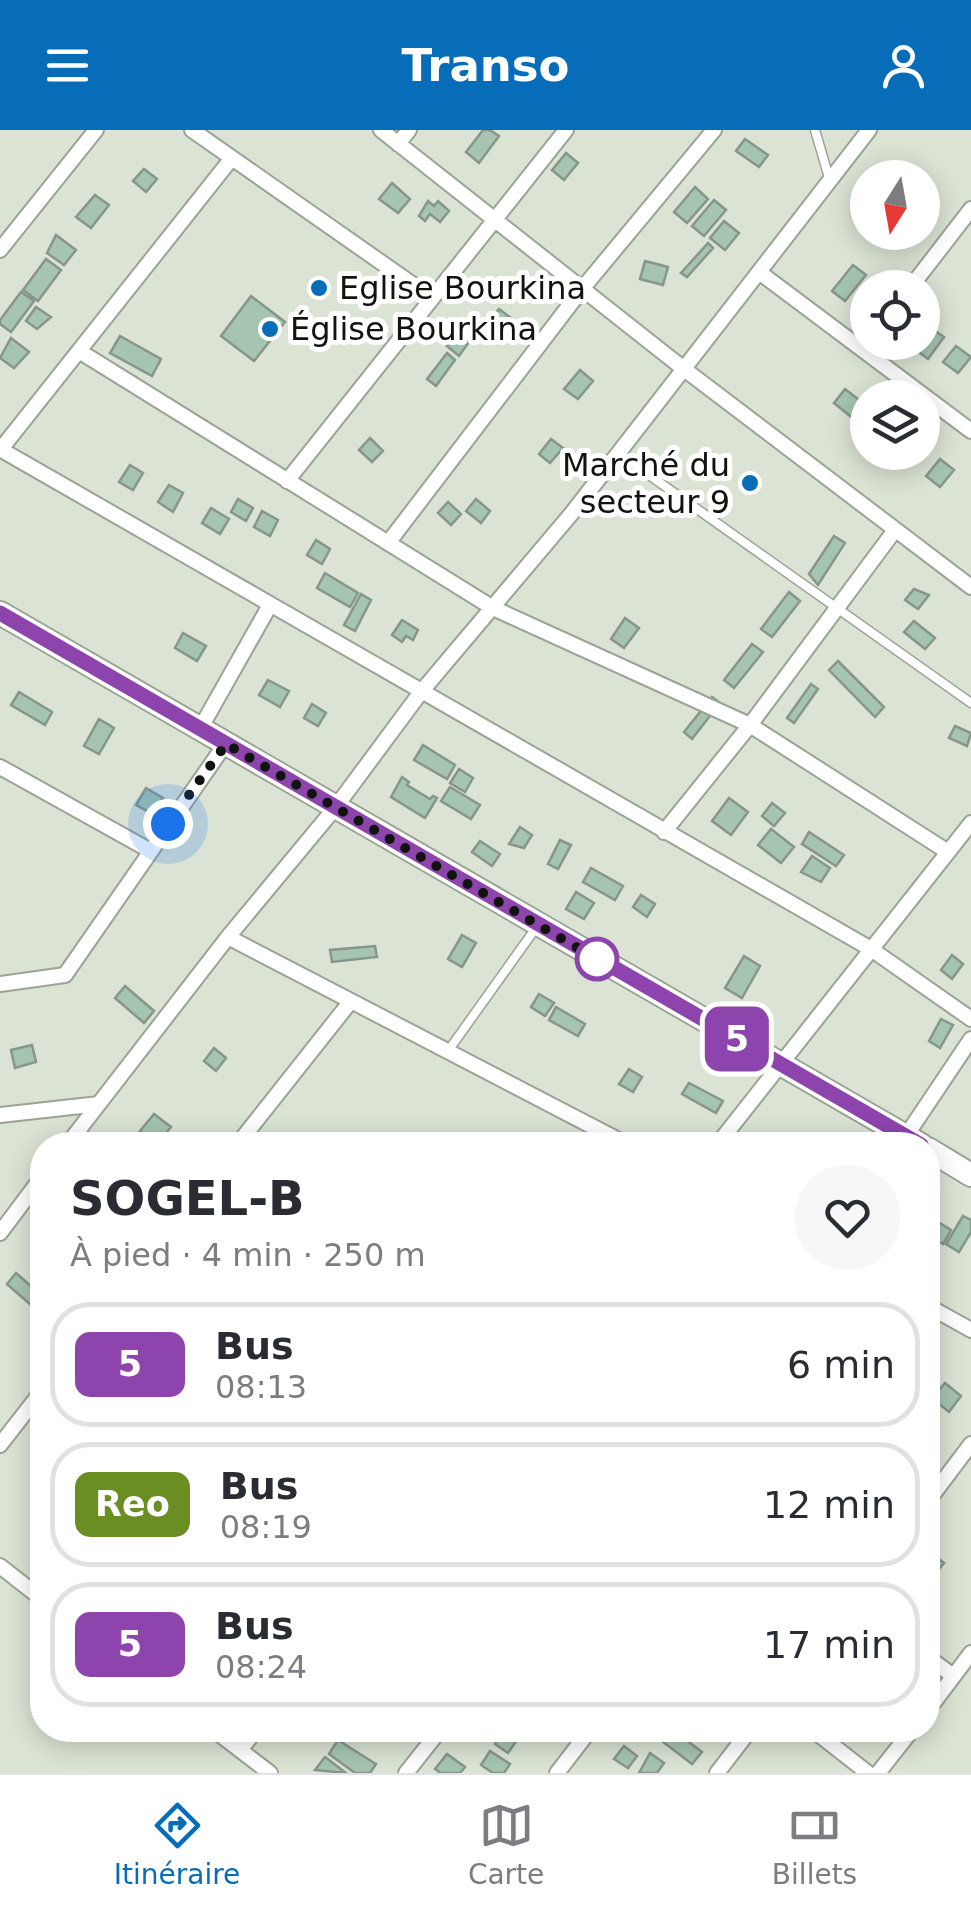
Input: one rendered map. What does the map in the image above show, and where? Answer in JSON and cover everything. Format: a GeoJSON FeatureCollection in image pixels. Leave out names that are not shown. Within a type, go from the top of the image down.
{"type":"FeatureCollection","features":[{"type":"Feature","properties":{"kind":"main road"},"geometry":{"type":"LineString","coordinates":[[0,613],[899,1132]]}},
{"type":"Feature","properties":{"kind":"main road"},"geometry":{"type":"LineString","coordinates":[[940,1156],[971,1175]]}},
{"type":"Feature","properties":{"kind":"street"},"geometry":{"type":"LineString","coordinates":[[0,250],[96,130]]}},
{"type":"Feature","properties":{"kind":"street"},"geometry":{"type":"LineString","coordinates":[[192,130],[432,298]]}},
{"type":"Feature","properties":{"kind":"street"},"geometry":{"type":"LineString","coordinates":[[381,130],[684,369],[971,587]]}},
{"type":"Feature","properties":{"kind":"street"},"geometry":{"type":"LineString","coordinates":[[398,144],[409,130]]}},
{"type":"Feature","properties":{"kind":"street"},"geometry":{"type":"LineString","coordinates":[[286,481],[566,130]]}},
{"type":"Feature","properties":{"kind":"street"},"geometry":{"type":"LineString","coordinates":[[388,543],[582,289],[714,130]]}},
{"type":"Feature","properties":{"kind":"street"},"geometry":{"type":"LineString","coordinates":[[77,1132],[228,937],[335,808],[421,692],[618,453],[870,130]]}},
{"type":"Feature","properties":{"kind":"street"},"geometry":{"type":"LineString","coordinates":[[232,158],[1,449],[871,950],[971,1019]]}},
{"type":"Feature","properties":{"kind":"street"},"geometry":{"type":"LineString","coordinates":[[924,270],[971,209]]}},
{"type":"Feature","properties":{"kind":"street"},"geometry":{"type":"LineString","coordinates":[[759,272],[850,336]]}},
{"type":"Feature","properties":{"kind":"street"},"geometry":{"type":"LineString","coordinates":[[79,351],[492,608],[750,724],[948,852]]}},
{"type":"Feature","properties":{"kind":"street"},"geometry":{"type":"LineString","coordinates":[[882,360],[971,430]]}},
{"type":"Feature","properties":{"kind":"street"},"geometry":{"type":"LineString","coordinates":[[664,832],[895,530]]}},
{"type":"Feature","properties":{"kind":"street"},"geometry":{"type":"LineString","coordinates":[[200,729],[270,604]]}},
{"type":"Feature","properties":{"kind":"street"},"geometry":{"type":"LineString","coordinates":[[0,984],[64,975],[226,744]]}},
{"type":"Feature","properties":{"kind":"street"},"geometry":{"type":"LineString","coordinates":[[0,767],[150,850]]}},
{"type":"Feature","properties":{"kind":"street"},"geometry":{"type":"LineString","coordinates":[[726,1132],[971,822]]}},
{"type":"Feature","properties":{"kind":"street"},"geometry":{"type":"LineString","coordinates":[[228,937],[603,1132]]}},
{"type":"Feature","properties":{"kind":"street"},"geometry":{"type":"LineString","coordinates":[[247,1132],[351,1001]]}},
{"type":"Feature","properties":{"kind":"street"},"geometry":{"type":"LineString","coordinates":[[924,1132],[971,1039]]}},
{"type":"Feature","properties":{"kind":"street"},"geometry":{"type":"LineString","coordinates":[[0,1114],[99,1104]]}},
{"type":"Feature","properties":{"kind":"street"},"geometry":{"type":"LineString","coordinates":[[0,1233],[30,1194]]}},
{"type":"Feature","properties":{"kind":"street"},"geometry":{"type":"LineString","coordinates":[[940,1313],[971,1330]]}},
{"type":"Feature","properties":{"kind":"street"},"geometry":{"type":"LineString","coordinates":[[0,1445],[30,1406]]}},
{"type":"Feature","properties":{"kind":"street"},"geometry":{"type":"LineString","coordinates":[[940,1485],[971,1444]]}},
{"type":"Feature","properties":{"kind":"street"},"geometry":{"type":"LineString","coordinates":[[0,1566],[30,1590]]}},
{"type":"Feature","properties":{"kind":"street"},"geometry":{"type":"LineString","coordinates":[[940,1694],[971,1654]]}},
{"type":"Feature","properties":{"kind":"street"},"geometry":{"type":"LineString","coordinates":[[940,1667],[953,1676]]}},
{"type":"Feature","properties":{"kind":"street"},"geometry":{"type":"LineString","coordinates":[[230,1742],[270,1773]]}},
{"type":"Feature","properties":{"kind":"street"},"geometry":{"type":"LineString","coordinates":[[240,1750],[246,1742]]}},
{"type":"Feature","properties":{"kind":"street"},"geometry":{"type":"LineString","coordinates":[[406,1773],[431,1742]]}},
{"type":"Feature","properties":{"kind":"street"},"geometry":{"type":"LineString","coordinates":[[557,1773],[581,1742]]}},
{"type":"Feature","properties":{"kind":"street"},"geometry":{"type":"LineString","coordinates":[[717,1773],[741,1742]]}},
{"type":"Feature","properties":{"kind":"street"},"geometry":{"type":"LineString","coordinates":[[828,1742],[868,1773]]}},
{"type":"Feature","properties":{"kind":"street"},"geometry":{"type":"LineString","coordinates":[[878,1773],[903,1742]]}},
{"type":"Feature","properties":{"kind":"lane"},"geometry":{"type":"LineString","coordinates":[[815,130],[830,181]]}},
{"type":"Feature","properties":{"kind":"lane"},"geometry":{"type":"LineString","coordinates":[[618,453],[971,703]]}},
{"type":"Feature","properties":{"kind":"lane"},"geometry":{"type":"LineString","coordinates":[[448,1051],[538,925]]}},
{"type":"Feature","properties":{"kind":"building"},"geometry":{"type":"Polygon","coordinates":[[[483,130],[499,136],[479,163],[466,152],[483,130]]]}},
{"type":"Feature","properties":{"kind":"building"},"geometry":{"type":"Polygon","coordinates":[[[745,139],[768,155],[759,167],[736,151],[745,139]]]}},
{"type":"Feature","properties":{"kind":"building"},"geometry":{"type":"Polygon","coordinates":[[[566,153],[578,163],[564,180],[552,170],[566,153]]]}},
{"type":"Feature","properties":{"kind":"building"},"geometry":{"type":"Polygon","coordinates":[[[144,169],[157,179],[146,192],[133,181],[144,169]]]}},
{"type":"Feature","properties":{"kind":"building"},"geometry":{"type":"Polygon","coordinates":[[[392,183],[410,199],[398,213],[379,199],[392,183]]]}},
{"type":"Feature","properties":{"kind":"building"},"geometry":{"type":"Polygon","coordinates":[[[695,187],[708,199],[687,223],[674,212],[695,187]]]}},
{"type":"Feature","properties":{"kind":"building"},"geometry":{"type":"Polygon","coordinates":[[[95,195],[109,205],[91,228],[76,217],[95,195]]]}},
{"type":"Feature","properties":{"kind":"building"},"geometry":{"type":"Polygon","coordinates":[[[714,200],[726,210],[704,236],[692,226],[714,200]]]}},
{"type":"Feature","properties":{"kind":"building"},"geometry":{"type":"Polygon","coordinates":[[[428,201],[434,206],[438,201],[449,211],[440,222],[430,214],[425,221],[419,216],[428,201]]]}},
{"type":"Feature","properties":{"kind":"building"},"geometry":{"type":"Polygon","coordinates":[[[724,221],[739,233],[725,250],[710,238],[724,221]]]}},
{"type":"Feature","properties":{"kind":"building"},"geometry":{"type":"Polygon","coordinates":[[[56,235],[76,250],[64,265],[47,253],[56,235]]]}},
{"type":"Feature","properties":{"kind":"building"},"geometry":{"type":"Polygon","coordinates":[[[708,243],[713,248],[687,277],[681,273],[708,243]]]}},
{"type":"Feature","properties":{"kind":"building"},"geometry":{"type":"Polygon","coordinates":[[[46,259],[61,270],[38,301],[23,290],[46,259]]]}},
{"type":"Feature","properties":{"kind":"building"},"geometry":{"type":"Polygon","coordinates":[[[645,261],[668,267],[663,285],[640,279],[645,261]]]}},
{"type":"Feature","properties":{"kind":"building"},"geometry":{"type":"Polygon","coordinates":[[[853,265],[860,270],[850,270],[850,295],[845,301],[832,291],[853,265]]]}},
{"type":"Feature","properties":{"kind":"building"},"geometry":{"type":"Polygon","coordinates":[[[21,292],[34,301],[11,332],[0,320],[21,292]]]}},
{"type":"Feature","properties":{"kind":"building","name":"Église Bourkina"},"geometry":{"type":"Polygon","coordinates":[[[251,296],[285,322],[254,361],[221,336],[251,296]]]}},
{"type":"Feature","properties":{"kind":"building"},"geometry":{"type":"Polygon","coordinates":[[[36,307],[51,317],[37,329],[26,321],[36,307]]]}},
{"type":"Feature","properties":{"kind":"building"},"geometry":{"type":"Polygon","coordinates":[[[499,309],[511,318],[495,338],[483,329],[499,309]]]}},
{"type":"Feature","properties":{"kind":"building"},"geometry":{"type":"Polygon","coordinates":[[[458,333],[469,342],[459,356],[447,346],[458,333]]]}},
{"type":"Feature","properties":{"kind":"building"},"geometry":{"type":"Polygon","coordinates":[[[120,336],[161,359],[152,376],[110,353],[120,336]]]}},
{"type":"Feature","properties":{"kind":"building"},"geometry":{"type":"Polygon","coordinates":[[[11,338],[29,352],[14,368],[0,358],[11,338]]]}},
{"type":"Feature","properties":{"kind":"building"},"geometry":{"type":"Polygon","coordinates":[[[956,346],[971,357],[958,373],[943,362],[956,346]]]}},
{"type":"Feature","properties":{"kind":"building"},"geometry":{"type":"Polygon","coordinates":[[[447,353],[455,360],[436,386],[427,379],[447,353]]]}},
{"type":"Feature","properties":{"kind":"building"},"geometry":{"type":"Polygon","coordinates":[[[580,370],[593,381],[578,399],[564,389],[580,370]]]}},
{"type":"Feature","properties":{"kind":"building"},"geometry":{"type":"Polygon","coordinates":[[[845,389],[850,393],[850,416],[834,403],[845,389]]]}},
{"type":"Feature","properties":{"kind":"building"},"geometry":{"type":"Polygon","coordinates":[[[370,438],[383,451],[372,462],[359,450],[370,438]]]}},
{"type":"Feature","properties":{"kind":"building"},"geometry":{"type":"Polygon","coordinates":[[[551,439],[563,448],[550,463],[539,454],[551,439]]]}},
{"type":"Feature","properties":{"kind":"building"},"geometry":{"type":"Polygon","coordinates":[[[940,459],[954,470],[940,487],[926,476],[931,470],[940,470],[940,459]]]}},
{"type":"Feature","properties":{"kind":"building"},"geometry":{"type":"Polygon","coordinates":[[[130,465],[143,473],[133,490],[119,482],[130,465]]]}},
{"type":"Feature","properties":{"kind":"building"},"geometry":{"type":"Polygon","coordinates":[[[169,485],[183,493],[173,512],[158,502],[169,485]]]}},
{"type":"Feature","properties":{"kind":"building"},"geometry":{"type":"Polygon","coordinates":[[[238,499],[253,508],[246,521],[231,512],[238,499]]]}},
{"type":"Feature","properties":{"kind":"building"},"geometry":{"type":"Polygon","coordinates":[[[476,499],[490,511],[481,523],[466,511],[476,499]]]}},
{"type":"Feature","properties":{"kind":"building"},"geometry":{"type":"Polygon","coordinates":[[[448,502],[461,514],[451,525],[438,513],[448,502]]]}},
{"type":"Feature","properties":{"kind":"building"},"geometry":{"type":"Polygon","coordinates":[[[211,508],[229,519],[220,534],[202,523],[211,508]]]}},
{"type":"Feature","properties":{"kind":"building"},"geometry":{"type":"Polygon","coordinates":[[[262,511],[278,520],[270,536],[254,527],[262,511]]]}},
{"type":"Feature","properties":{"kind":"building"},"geometry":{"type":"Polygon","coordinates":[[[834,536],[845,543],[818,585],[809,574],[834,536]]]}},
{"type":"Feature","properties":{"kind":"building"},"geometry":{"type":"Polygon","coordinates":[[[316,540],[330,549],[322,564],[307,555],[316,540]]]}},
{"type":"Feature","properties":{"kind":"building"},"geometry":{"type":"Polygon","coordinates":[[[325,573],[358,593],[350,607],[317,588],[325,573]]]}},
{"type":"Feature","properties":{"kind":"building"},"geometry":{"type":"Polygon","coordinates":[[[914,589],[929,595],[918,609],[905,600],[914,589]]]}},
{"type":"Feature","properties":{"kind":"building"},"geometry":{"type":"Polygon","coordinates":[[[789,592],[800,601],[772,637],[761,629],[789,592]]]}},
{"type":"Feature","properties":{"kind":"building"},"geometry":{"type":"Polygon","coordinates":[[[361,594],[371,600],[355,631],[344,625],[361,594]]]}},
{"type":"Feature","properties":{"kind":"building"},"geometry":{"type":"Polygon","coordinates":[[[625,618],[639,628],[624,648],[611,639],[625,618]]]}},
{"type":"Feature","properties":{"kind":"building"},"geometry":{"type":"Polygon","coordinates":[[[402,620],[418,630],[413,640],[406,636],[402,642],[392,635],[402,620]]]}},
{"type":"Feature","properties":{"kind":"building"},"geometry":{"type":"Polygon","coordinates":[[[914,621],[935,638],[925,649],[904,632],[914,621]]]}},
{"type":"Feature","properties":{"kind":"building"},"geometry":{"type":"Polygon","coordinates":[[[183,633],[206,646],[197,661],[175,648],[183,633]]]}},
{"type":"Feature","properties":{"kind":"building"},"geometry":{"type":"Polygon","coordinates":[[[752,644],[763,652],[734,688],[724,680],[752,644]]]}},
{"type":"Feature","properties":{"kind":"building"},"geometry":{"type":"Polygon","coordinates":[[[838,661],[884,707],[875,717],[829,670],[838,661]]]}},
{"type":"Feature","properties":{"kind":"building"},"geometry":{"type":"Polygon","coordinates":[[[268,680],[289,691],[280,707],[259,695],[268,680]]]}},
{"type":"Feature","properties":{"kind":"building"},"geometry":{"type":"Polygon","coordinates":[[[811,684],[818,689],[794,723],[787,718],[811,684]]]}},
{"type":"Feature","properties":{"kind":"building"},"geometry":{"type":"Polygon","coordinates":[[[19,692],[52,712],[45,725],[11,705],[19,692]]]}},
{"type":"Feature","properties":{"kind":"building"},"geometry":{"type":"Polygon","coordinates":[[[712,697],[720,703],[692,739],[684,732],[712,697]]]}},
{"type":"Feature","properties":{"kind":"building"},"geometry":{"type":"Polygon","coordinates":[[[312,704],[326,713],[318,726],[304,718],[312,704]]]}},
{"type":"Feature","properties":{"kind":"building"},"geometry":{"type":"Polygon","coordinates":[[[99,719],[114,728],[99,754],[84,746],[99,719]]]}},
{"type":"Feature","properties":{"kind":"building"},"geometry":{"type":"Polygon","coordinates":[[[955,726],[971,733],[967,746],[949,738],[955,726]]]}},
{"type":"Feature","properties":{"kind":"building"},"geometry":{"type":"Polygon","coordinates":[[[423,745],[455,765],[447,779],[414,760],[423,745]]]}},
{"type":"Feature","properties":{"kind":"building"},"geometry":{"type":"Polygon","coordinates":[[[459,769],[473,778],[465,792],[450,783],[459,769]]]}},
{"type":"Feature","properties":{"kind":"building"},"geometry":{"type":"Polygon","coordinates":[[[402,777],[409,782],[407,785],[430,799],[437,798],[425,818],[391,797],[402,777]]]}},
{"type":"Feature","properties":{"kind":"building"},"geometry":{"type":"Polygon","coordinates":[[[450,787],[480,805],[471,819],[441,801],[450,787]]]}},
{"type":"Feature","properties":{"kind":"building"},"geometry":{"type":"Polygon","coordinates":[[[146,788],[163,798],[153,814],[136,805],[146,788]]]}},
{"type":"Feature","properties":{"kind":"building"},"geometry":{"type":"Polygon","coordinates":[[[729,798],[748,812],[731,835],[712,821],[729,798]]]}},
{"type":"Feature","properties":{"kind":"building"},"geometry":{"type":"Polygon","coordinates":[[[772,803],[785,813],[774,826],[762,816],[772,803]]]}},
{"type":"Feature","properties":{"kind":"building"},"geometry":{"type":"Polygon","coordinates":[[[520,827],[532,835],[524,848],[509,844],[520,827]]]}},
{"type":"Feature","properties":{"kind":"building"},"geometry":{"type":"Polygon","coordinates":[[[771,829],[794,847],[781,863],[758,845],[771,829]]]}},
{"type":"Feature","properties":{"kind":"building"},"geometry":{"type":"Polygon","coordinates":[[[809,832],[844,855],[836,866],[802,844],[809,832]]]}},
{"type":"Feature","properties":{"kind":"building"},"geometry":{"type":"Polygon","coordinates":[[[560,840],[571,845],[558,869],[548,864],[560,840]]]}},
{"type":"Feature","properties":{"kind":"building"},"geometry":{"type":"Polygon","coordinates":[[[480,841],[500,854],[492,866],[472,852],[480,841]]]}},
{"type":"Feature","properties":{"kind":"building"},"geometry":{"type":"Polygon","coordinates":[[[812,856],[830,868],[821,882],[801,872],[812,856]]]}},
{"type":"Feature","properties":{"kind":"building"},"geometry":{"type":"Polygon","coordinates":[[[591,868],[623,886],[615,900],[583,882],[591,868]]]}},
{"type":"Feature","properties":{"kind":"building"},"geometry":{"type":"Polygon","coordinates":[[[576,892],[594,903],[584,919],[566,909],[576,892]]]}},
{"type":"Feature","properties":{"kind":"building"},"geometry":{"type":"Polygon","coordinates":[[[641,895],[655,904],[647,917],[633,907],[641,895]]]}},
{"type":"Feature","properties":{"kind":"building"},"geometry":{"type":"Polygon","coordinates":[[[462,935],[476,943],[462,967],[448,959],[462,935]]]}},
{"type":"Feature","properties":{"kind":"building"},"geometry":{"type":"Polygon","coordinates":[[[375,946],[377,957],[332,962],[330,950],[375,946]]]}},
{"type":"Feature","properties":{"kind":"building"},"geometry":{"type":"Polygon","coordinates":[[[952,955],[963,964],[952,979],[941,970],[952,955]]]}},
{"type":"Feature","properties":{"kind":"building"},"geometry":{"type":"Polygon","coordinates":[[[744,956],[760,966],[742,998],[725,988],[744,956]]]}},
{"type":"Feature","properties":{"kind":"building"},"geometry":{"type":"Polygon","coordinates":[[[125,986],[154,1011],[144,1023],[115,998],[125,986]]]}},
{"type":"Feature","properties":{"kind":"building"},"geometry":{"type":"Polygon","coordinates":[[[539,994],[554,1003],[545,1016],[531,1007],[539,994]]]}},
{"type":"Feature","properties":{"kind":"building"},"geometry":{"type":"Polygon","coordinates":[[[556,1007],[585,1024],[578,1036],[549,1020],[556,1007]]]}},
{"type":"Feature","properties":{"kind":"building"},"geometry":{"type":"Polygon","coordinates":[[[941,1019],[953,1025],[940,1048],[929,1041],[941,1019]]]}},
{"type":"Feature","properties":{"kind":"building"},"geometry":{"type":"Polygon","coordinates":[[[32,1045],[36,1062],[15,1068],[11,1050],[32,1045]]]}},
{"type":"Feature","properties":{"kind":"building"},"geometry":{"type":"Polygon","coordinates":[[[214,1048],[226,1058],[216,1071],[204,1061],[214,1048]]]}},
{"type":"Feature","properties":{"kind":"building"},"geometry":{"type":"Polygon","coordinates":[[[629,1069],[642,1077],[633,1092],[619,1084],[629,1069]]]}},
{"type":"Feature","properties":{"kind":"building"},"geometry":{"type":"Polygon","coordinates":[[[689,1083],[723,1101],[716,1113],[682,1094],[689,1083]]]}},
{"type":"Feature","properties":{"kind":"building"},"geometry":{"type":"Polygon","coordinates":[[[154,1114],[171,1127],[167,1132],[140,1131],[154,1114]]]}},
{"type":"Feature","properties":{"kind":"building"},"geometry":{"type":"Polygon","coordinates":[[[963,1216],[971,1220],[971,1232],[959,1252],[946,1244],[963,1216]]]}},
{"type":"Feature","properties":{"kind":"building"},"geometry":{"type":"Polygon","coordinates":[[[940,1223],[951,1230],[943,1244],[940,1242],[940,1223]]]}},
{"type":"Feature","properties":{"kind":"building"},"geometry":{"type":"Polygon","coordinates":[[[16,1273],[30,1285],[30,1304],[7,1284],[16,1273]]]}},
{"type":"Feature","properties":{"kind":"building"},"geometry":{"type":"Polygon","coordinates":[[[945,1383],[961,1396],[949,1412],[940,1405],[940,1389],[945,1383]]]}},
{"type":"Feature","properties":{"kind":"building"},"geometry":{"type":"Polygon","coordinates":[[[337,1742],[341,1742],[376,1764],[370,1773],[355,1773],[329,1754],[337,1742]]]}},
{"type":"Feature","properties":{"kind":"building"},"geometry":{"type":"Polygon","coordinates":[[[496,1742],[516,1742],[508,1753],[496,1742]]]}},
{"type":"Feature","properties":{"kind":"building"},"geometry":{"type":"Polygon","coordinates":[[[663,1742],[689,1742],[702,1752],[692,1764],[663,1742]]]}},
{"type":"Feature","properties":{"kind":"building"},"geometry":{"type":"Polygon","coordinates":[[[624,1746],[637,1756],[628,1768],[614,1759],[624,1746]]]}},
{"type":"Feature","properties":{"kind":"building"},"geometry":{"type":"Polygon","coordinates":[[[490,1751],[510,1764],[504,1773],[493,1773],[481,1765],[490,1751]]]}},
{"type":"Feature","properties":{"kind":"building"},"geometry":{"type":"Polygon","coordinates":[[[650,1753],[664,1763],[657,1773],[639,1773],[650,1753]]]}},
{"type":"Feature","properties":{"kind":"building"},"geometry":{"type":"Polygon","coordinates":[[[447,1754],[465,1767],[460,1773],[441,1773],[435,1769],[447,1754]]]}},
{"type":"Feature","properties":{"kind":"building"},"geometry":{"type":"Polygon","coordinates":[[[325,1757],[346,1773],[315,1770],[325,1757]]]}},
{"type":"Feature","properties":{"kind":"bus line","name":"5"},"geometry":{"type":"LineString","coordinates":[[0,613],[898,1132]]}},
{"type":"Feature","properties":{"kind":"place","name":"Eglise Bourkina"},"geometry":{"type":"Point","coordinates":[319,288]}},
{"type":"Feature","properties":{"kind":"place","name":"Église Bourkina"},"geometry":{"type":"Point","coordinates":[270,329]}},
{"type":"Feature","properties":{"kind":"place","name":"Marché du secteur 9"},"geometry":{"type":"Point","coordinates":[750,483]}},
{"type":"Feature","properties":{"kind":"route"},"geometry":{"type":"LineString","coordinates":[[168,824],[226,744],[602,962],[597,959]]}}]}
